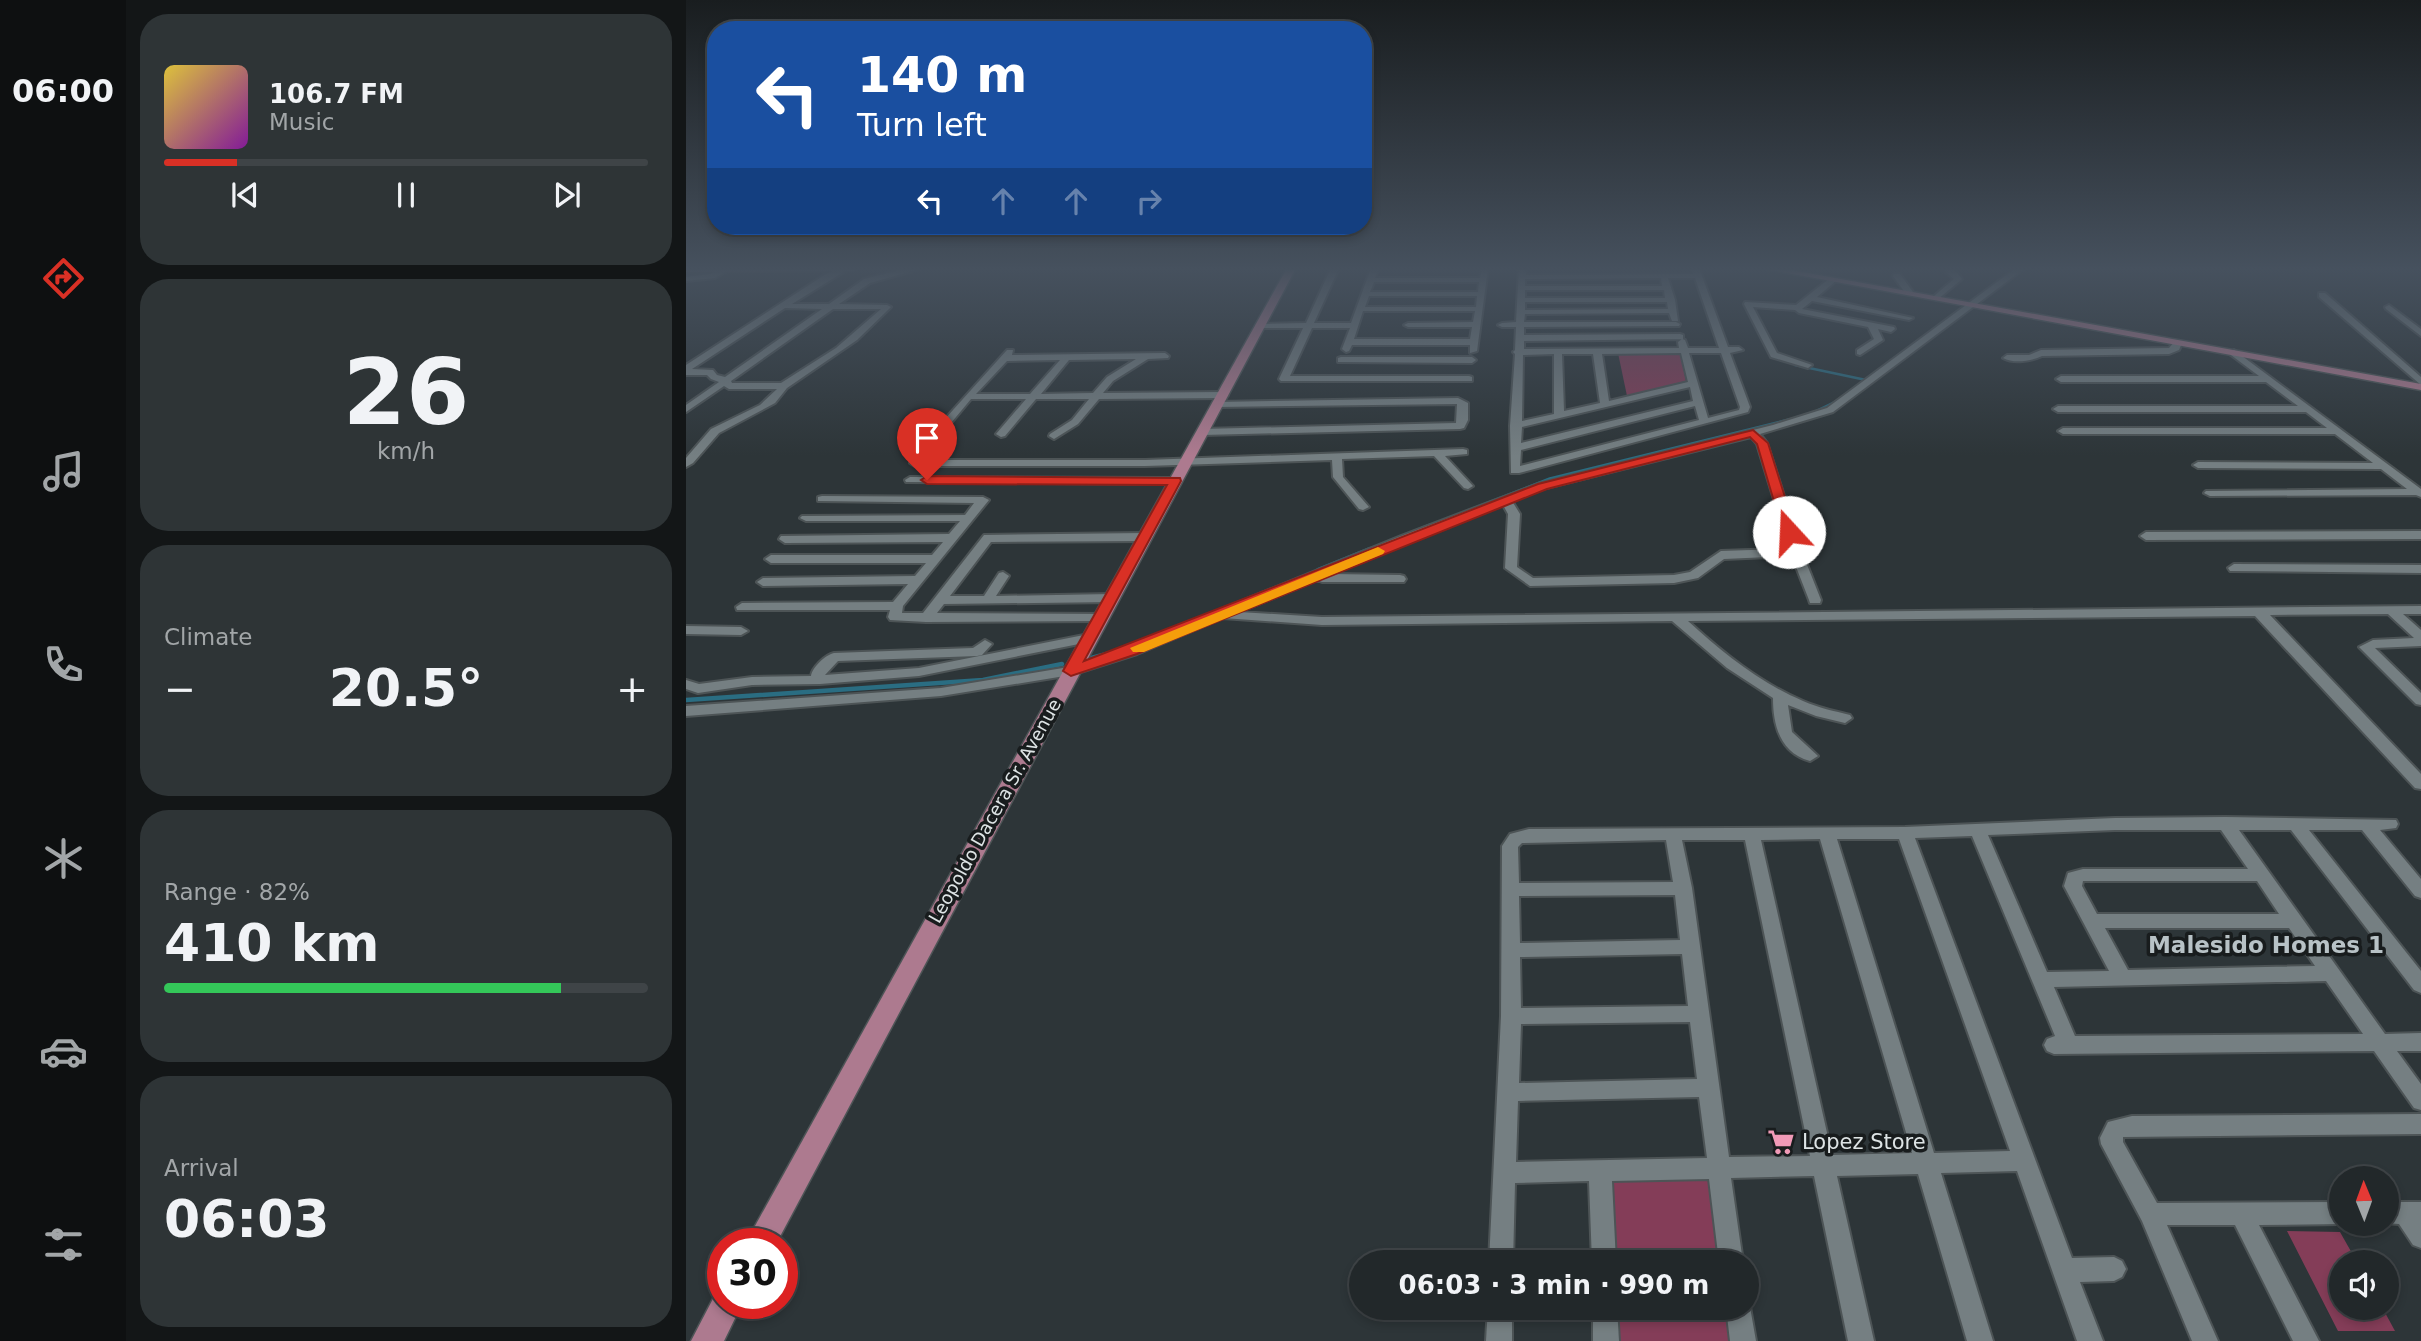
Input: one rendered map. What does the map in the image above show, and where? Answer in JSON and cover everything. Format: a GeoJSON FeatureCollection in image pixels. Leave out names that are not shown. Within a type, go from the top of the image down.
{"type":"FeatureCollection","features":[{"type":"Feature","properties":{"kind":"main road","name":"Leopoldo Dacera Sr. Avenue"},"geometry":{"type":"LineString","coordinates":[[769,1228],[1258,331]]}},
{"type":"Feature","properties":{"kind":"main road"},"geometry":{"type":"LineString","coordinates":[[2112,331],[2421,387]]}},
{"type":"Feature","properties":{"kind":"main road"},"geometry":{"type":"LineString","coordinates":[[707,1341],[719,1319]]}},
{"type":"Feature","properties":{"kind":"street"},"geometry":{"type":"LineString","coordinates":[[686,371],[747,331]]}},
{"type":"Feature","properties":{"kind":"street"},"geometry":{"type":"LineString","coordinates":[[686,410],[798,331]]}},
{"type":"Feature","properties":{"kind":"street"},"geometry":{"type":"LineString","coordinates":[[686,371],[710,372],[733,387],[783,386],[805,375],[863,331]]}},
{"type":"Feature","properties":{"kind":"street"},"geometry":{"type":"LineString","coordinates":[[1306,331],[1284,379],[1469,383],[1476,331]]}},
{"type":"Feature","properties":{"kind":"street"},"geometry":{"type":"LineString","coordinates":[[1335,379],[1352,331]]}},
{"type":"Feature","properties":{"kind":"street"},"geometry":{"type":"LineString","coordinates":[[1403,343],[1406,331]]}},
{"type":"Feature","properties":{"kind":"street"},"geometry":{"type":"LineString","coordinates":[[1518,331],[1516,475],[1745,410],[1717,331]]}},
{"type":"Feature","properties":{"kind":"street"},"geometry":{"type":"LineString","coordinates":[[1678,331],[1704,422]]}},
{"type":"Feature","properties":{"kind":"street"},"geometry":{"type":"LineString","coordinates":[[1762,331],[1774,355],[1808,365]]}},
{"type":"Feature","properties":{"kind":"street"},"geometry":{"type":"LineString","coordinates":[[1860,352],[1880,340],[1875,331]]}},
{"type":"Feature","properties":{"kind":"street"},"geometry":{"type":"LineString","coordinates":[[686,711],[954,691],[1071,671],[1222,615],[1506,500],[1570,478],[1753,433],[1830,410],[1936,331]]}},
{"type":"Feature","properties":{"kind":"street"},"geometry":{"type":"LineString","coordinates":[[2362,331],[2421,382]]}},
{"type":"Feature","properties":{"kind":"street"},"geometry":{"type":"LineString","coordinates":[[1518,338],[1680,337]]}},
{"type":"Feature","properties":{"kind":"street"},"geometry":{"type":"LineString","coordinates":[[1348,342],[1475,342]]}},
{"type":"Feature","properties":{"kind":"street"},"geometry":{"type":"LineString","coordinates":[[2007,358],[2030,358],[2041,353],[2169,351],[2175,350],[2178,343]]}},
{"type":"Feature","properties":{"kind":"street"},"geometry":{"type":"LineString","coordinates":[[1517,352],[1739,350]]}},
{"type":"Feature","properties":{"kind":"street"},"geometry":{"type":"LineString","coordinates":[[1597,351],[1605,404]]}},
{"type":"Feature","properties":{"kind":"street"},"geometry":{"type":"LineString","coordinates":[[1558,352],[1559,414]]}},
{"type":"Feature","properties":{"kind":"street"},"geometry":{"type":"LineString","coordinates":[[2234,353],[2419,493]]}},
{"type":"Feature","properties":{"kind":"street"},"geometry":{"type":"LineString","coordinates":[[939,439],[938,434],[943,424],[973,397],[1008,355],[1165,356]]}},
{"type":"Feature","properties":{"kind":"street"},"geometry":{"type":"LineString","coordinates":[[1054,436],[1075,422],[1114,376],[1146,356]]}},
{"type":"Feature","properties":{"kind":"street"},"geometry":{"type":"LineString","coordinates":[[1001,434],[1067,357]]}},
{"type":"Feature","properties":{"kind":"street"},"geometry":{"type":"LineString","coordinates":[[1341,360],[1472,360]]}},
{"type":"Feature","properties":{"kind":"street"},"geometry":{"type":"LineString","coordinates":[[2061,379],[2269,379]]}},
{"type":"Feature","properties":{"kind":"street"},"geometry":{"type":"LineString","coordinates":[[1515,426],[1692,384]]}},
{"type":"Feature","properties":{"kind":"street"},"geometry":{"type":"LineString","coordinates":[[686,464],[700,452],[713,432],[774,399],[783,386]]}},
{"type":"Feature","properties":{"kind":"street"},"geometry":{"type":"LineString","coordinates":[[973,397],[1099,396],[1461,402],[1462,425],[1449,427],[1202,432]]}},
{"type":"Feature","properties":{"kind":"street"},"geometry":{"type":"LineString","coordinates":[[1516,448],[1697,403]]}},
{"type":"Feature","properties":{"kind":"street"},"geometry":{"type":"LineString","coordinates":[[2058,409],[2309,409]]}},
{"type":"Feature","properties":{"kind":"street"},"geometry":{"type":"LineString","coordinates":[[1443,453],[1449,427]]}},
{"type":"Feature","properties":{"kind":"street"},"geometry":{"type":"LineString","coordinates":[[2063,432],[2339,431]]}},
{"type":"Feature","properties":{"kind":"street"},"geometry":{"type":"LineString","coordinates":[[1753,433],[1762,443],[1794,546],[1791,551]]}},
{"type":"Feature","properties":{"kind":"street"},"geometry":{"type":"LineString","coordinates":[[915,463],[1186,461],[1463,452]]}},
{"type":"Feature","properties":{"kind":"street"},"geometry":{"type":"LineString","coordinates":[[1443,453],[1468,486]]}},
{"type":"Feature","properties":{"kind":"street"},"geometry":{"type":"LineString","coordinates":[[1337,457],[1338,477],[1363,507]]}},
{"type":"Feature","properties":{"kind":"street"},"geometry":{"type":"LineString","coordinates":[[927,480],[940,463]]}},
{"type":"Feature","properties":{"kind":"street"},"geometry":{"type":"LineString","coordinates":[[1048,480],[1062,463]]}},
{"type":"Feature","properties":{"kind":"street"},"geometry":{"type":"LineString","coordinates":[[2198,465],[2384,466]]}},
{"type":"Feature","properties":{"kind":"street"},"geometry":{"type":"LineString","coordinates":[[910,480],[1175,481]]}},
{"type":"Feature","properties":{"kind":"street"},"geometry":{"type":"LineString","coordinates":[[2210,493],[2419,493]]}},
{"type":"Feature","properties":{"kind":"street"},"geometry":{"type":"LineString","coordinates":[[822,499],[982,499],[970,518],[897,606],[895,617],[1101,617]]}},
{"type":"Feature","properties":{"kind":"street"},"geometry":{"type":"LineString","coordinates":[[880,517],[898,499]]}},
{"type":"Feature","properties":{"kind":"street"},"geometry":{"type":"LineString","coordinates":[[1506,500],[1514,514],[1511,568],[1530,582],[1674,579],[1694,575],[1721,555],[1791,551],[1798,557],[1815,600]]}},
{"type":"Feature","properties":{"kind":"street"},"geometry":{"type":"LineString","coordinates":[[806,518],[970,518]]}},
{"type":"Feature","properties":{"kind":"street"},"geometry":{"type":"LineString","coordinates":[[2146,536],[2421,535]]}},
{"type":"Feature","properties":{"kind":"street"},"geometry":{"type":"LineString","coordinates":[[926,618],[988,538],[1145,537]]}},
{"type":"Feature","properties":{"kind":"street"},"geometry":{"type":"LineString","coordinates":[[785,539],[954,538]]}},
{"type":"Feature","properties":{"kind":"street"},"geometry":{"type":"LineString","coordinates":[[771,559],[936,559]]}},
{"type":"Feature","properties":{"kind":"street"},"geometry":{"type":"LineString","coordinates":[[2234,568],[2421,569]]}},
{"type":"Feature","properties":{"kind":"street"},"geometry":{"type":"LineString","coordinates":[[987,600],[1003,576]]}},
{"type":"Feature","properties":{"kind":"street"},"geometry":{"type":"LineString","coordinates":[[1313,578],[1399,579]]}},
{"type":"Feature","properties":{"kind":"street"},"geometry":{"type":"LineString","coordinates":[[764,582],[918,580]]}},
{"type":"Feature","properties":{"kind":"street"},"geometry":{"type":"LineString","coordinates":[[941,600],[1112,598]]}},
{"type":"Feature","properties":{"kind":"street"},"geometry":{"type":"LineString","coordinates":[[742,607],[897,606]]}},
{"type":"Feature","properties":{"kind":"street"},"geometry":{"type":"LineString","coordinates":[[2391,610],[2421,640]]}},
{"type":"Feature","properties":{"kind":"street"},"geometry":{"type":"LineString","coordinates":[[1222,615],[1322,621],[2421,610]]}},
{"type":"Feature","properties":{"kind":"street"},"geometry":{"type":"LineString","coordinates":[[2259,612],[2421,784]]}},
{"type":"Feature","properties":{"kind":"street"},"geometry":{"type":"LineString","coordinates":[[1675,617],[1720,656],[1780,696],[1809,710],[1845,718]]}},
{"type":"Feature","properties":{"kind":"street"},"geometry":{"type":"LineString","coordinates":[[686,630],[741,632]]}},
{"type":"Feature","properties":{"kind":"street"},"geometry":{"type":"LineString","coordinates":[[686,684],[698,689],[752,681],[820,680],[919,672],[1089,638]]}},
{"type":"Feature","properties":{"kind":"street"},"geometry":{"type":"LineString","coordinates":[[2421,640],[2374,643],[2366,647],[2421,701]]}},
{"type":"Feature","properties":{"kind":"street"},"geometry":{"type":"LineString","coordinates":[[820,680],[817,674],[819,670],[834,657],[976,652],[985,644]]}},
{"type":"Feature","properties":{"kind":"street"},"geometry":{"type":"LineString","coordinates":[[1780,696],[1782,732],[1788,741],[1810,755]]}},
{"type":"Feature","properties":{"kind":"street"},"geometry":{"type":"LineString","coordinates":[[2225,823],[2378,1044],[2421,1101]]}},
{"type":"Feature","properties":{"kind":"street"},"geometry":{"type":"LineString","coordinates":[[1502,1250],[1511,1016],[1510,846],[1522,836],[1905,833],[2225,823],[2390,824]]}},
{"type":"Feature","properties":{"kind":"street"},"geometry":{"type":"LineString","coordinates":[[2366,824],[2421,891]]}},
{"type":"Feature","properties":{"kind":"street"},"geometry":{"type":"LineString","coordinates":[[2296,825],[2421,985]]}},
{"type":"Feature","properties":{"kind":"street"},"geometry":{"type":"LineString","coordinates":[[1977,829],[2040,980],[2061,1044],[2421,1042]]}},
{"type":"Feature","properties":{"kind":"street"},"geometry":{"type":"LineString","coordinates":[[1905,833],[2090,1341]]}},
{"type":"Feature","properties":{"kind":"street"},"geometry":{"type":"LineString","coordinates":[[1827,834],[1980,1341]]}},
{"type":"Feature","properties":{"kind":"street"},"geometry":{"type":"LineString","coordinates":[[1673,835],[1691,947],[1729,1250]]}},
{"type":"Feature","properties":{"kind":"street"},"geometry":{"type":"LineString","coordinates":[[1752,835],[1861,1341]]}},
{"type":"Feature","properties":{"kind":"street"},"geometry":{"type":"LineString","coordinates":[[2123,978],[2073,886],[2077,876],[2261,875]]}},
{"type":"Feature","properties":{"kind":"street"},"geometry":{"type":"LineString","coordinates":[[1510,890],[1683,888]]}},
{"type":"Feature","properties":{"kind":"street"},"geometry":{"type":"LineString","coordinates":[[2093,921],[2293,920]]}},
{"type":"Feature","properties":{"kind":"street"},"geometry":{"type":"LineString","coordinates":[[1509,950],[1691,947]]}},
{"type":"Feature","properties":{"kind":"street"},"geometry":{"type":"LineString","coordinates":[[2040,980],[2330,973]]}},
{"type":"Feature","properties":{"kind":"street"},"geometry":{"type":"LineString","coordinates":[[1511,1016],[1699,1014]]}},
{"type":"Feature","properties":{"kind":"street"},"geometry":{"type":"LineString","coordinates":[[1507,1093],[1708,1088]]}},
{"type":"Feature","properties":{"kind":"street"},"geometry":{"type":"LineString","coordinates":[[2205,1341],[2151,1214],[2112,1144],[2112,1132],[2121,1126],[2421,1124]]}},
{"type":"Feature","properties":{"kind":"street"},"geometry":{"type":"LineString","coordinates":[[1504,1173],[2024,1161]]}},
{"type":"Feature","properties":{"kind":"street"},"geometry":{"type":"LineString","coordinates":[[1600,1171],[1603,1250]]}},
{"type":"Feature","properties":{"kind":"street"},"geometry":{"type":"LineString","coordinates":[[2241,1213],[2306,1341]]}},
{"type":"Feature","properties":{"kind":"street"},"geometry":{"type":"LineString","coordinates":[[2151,1214],[2329,1213]]}},
{"type":"Feature","properties":{"kind":"street"},"geometry":{"type":"LineString","coordinates":[[2405,1213],[2421,1237]]}},
{"type":"Feature","properties":{"kind":"street"},"geometry":{"type":"LineString","coordinates":[[2064,1270],[2113,1269]]}},
{"type":"Feature","properties":{"kind":"street"},"geometry":{"type":"LineString","coordinates":[[1499,1341],[1500,1320]]}},
{"type":"Feature","properties":{"kind":"street"},"geometry":{"type":"LineString","coordinates":[[1605,1320],[1606,1341]]}},
{"type":"Feature","properties":{"kind":"street"},"geometry":{"type":"LineString","coordinates":[[1740,1320],[1743,1341]]}},
{"type":"Feature","properties":{"kind":"shaded area"},"geometry":{"type":"Polygon","coordinates":[[[1618,353],[1680,353],[1686,381],[1627,396],[1618,353]]]}},
{"type":"Feature","properties":{"kind":"shaded area"},"geometry":{"type":"Polygon","coordinates":[[[1710,1173],[1726,1250],[1611,1250],[1608,1175],[1710,1173]]]}},
{"type":"Feature","properties":{"kind":"shaded area"},"geometry":{"type":"Polygon","coordinates":[[[2287,1231],[2329,1232],[2329,1236],[2342,1236],[2350,1250],[2329,1250],[2329,1313],[2287,1231]]]}},
{"type":"Feature","properties":{"kind":"shaded area"},"geometry":{"type":"Polygon","coordinates":[[[1615,1320],[1737,1320],[1739,1341],[1616,1341],[1615,1320]]]}},
{"type":"Feature","properties":{"kind":"shaded area"},"geometry":{"type":"Polygon","coordinates":[[[2332,1320],[2389,1320],[2395,1331],[2338,1331],[2332,1320]]]}},
{"type":"Feature","properties":{"kind":"waterway"},"geometry":{"type":"LineString","coordinates":[[1895,358],[1930,332]]}},
{"type":"Feature","properties":{"kind":"waterway"},"geometry":{"type":"LineString","coordinates":[[1795,365],[1866,380]]}},
{"type":"Feature","properties":{"kind":"waterway"},"geometry":{"type":"LineString","coordinates":[[1811,414],[1838,401]]}},
{"type":"Feature","properties":{"kind":"waterway"},"geometry":{"type":"LineString","coordinates":[[1468,511],[1550,479],[1789,420]]}},
{"type":"Feature","properties":{"kind":"waterway"},"geometry":{"type":"LineString","coordinates":[[1370,549],[1430,525]]}},
{"type":"Feature","properties":{"kind":"waterway"},"geometry":{"type":"LineString","coordinates":[[1318,570],[1370,549]]}},
{"type":"Feature","properties":{"kind":"waterway"},"geometry":{"type":"LineString","coordinates":[[1365,551],[1370,549]]}},
{"type":"Feature","properties":{"kind":"waterway"},"geometry":{"type":"LineString","coordinates":[[1091,658],[1122,650]]}},
{"type":"Feature","properties":{"kind":"waterway"},"geometry":{"type":"LineString","coordinates":[[686,700],[983,680],[1062,664]]}},
{"type":"Feature","properties":{"kind":"slow traffic"},"geometry":{"type":"LineString","coordinates":[[1138,648],[1378,551]]}},
{"type":"Feature","properties":{"kind":"place","name":"Lopez Store"},"geometry":{"type":"Point","coordinates":[1781,1142]}},
{"type":"Feature","properties":{"kind":"district","name":"Malesido Homes 1"},"geometry":{"type":"Point","coordinates":[2266,945]}},
{"type":"Feature","properties":{"kind":"route"},"geometry":{"type":"LineString","coordinates":[[927,480],[1175,481],[1071,671],[1132,651],[1464,515],[1542,486],[1753,433],[1762,443],[1774,491],[1789,532]]}}]}
